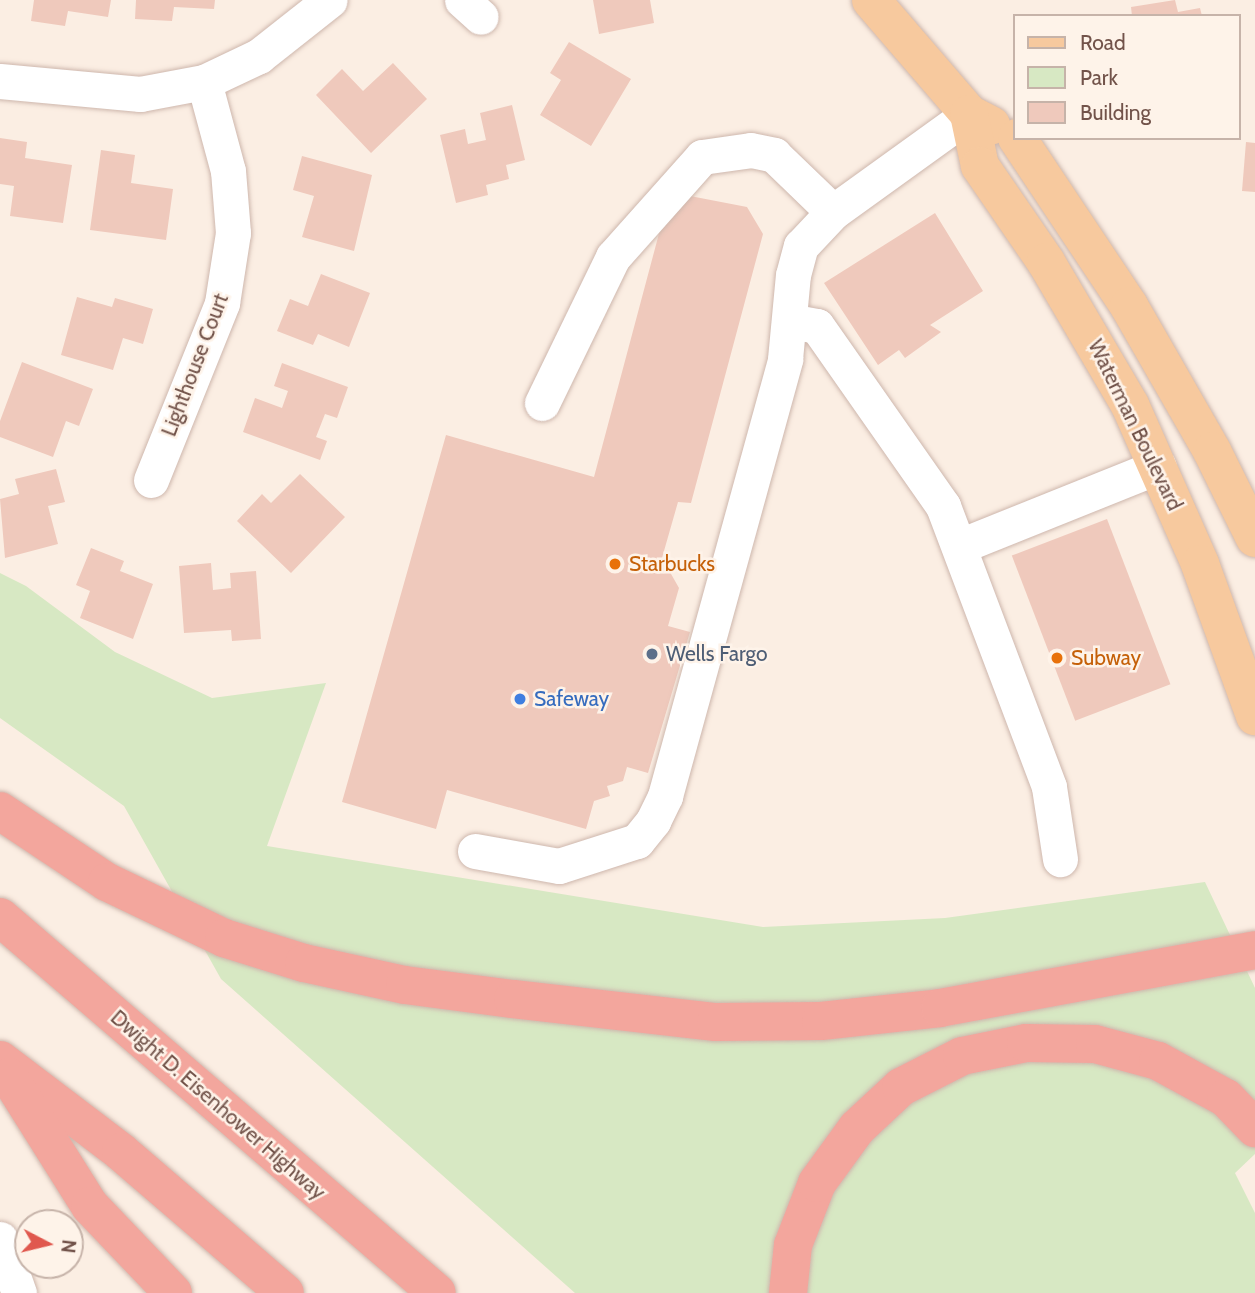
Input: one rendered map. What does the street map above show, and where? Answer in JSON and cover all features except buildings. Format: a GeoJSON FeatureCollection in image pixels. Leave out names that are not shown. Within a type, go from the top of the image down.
{"type":"FeatureCollection","features":[{"type":"Feature","properties":{"kind":"highway"},"geometry":{"type":"LineString","coordinates":[[0,811],[107,882],[225,938],[304,963],[405,985],[526,1001],[716,1022],[821,1021],[940,1008],[1255,950]]}},
{"type":"Feature","properties":{"kind":"highway","name":"Dwight D. Eisenhower Highway"},"geometry":{"type":"LineString","coordinates":[[0,917],[437,1293]]}},
{"type":"Feature","properties":{"kind":"highway"},"geometry":{"type":"LineString","coordinates":[[788,1293],[793,1245],[817,1183],[841,1150],[901,1087],[962,1056],[1026,1043],[1095,1044],[1158,1061],[1226,1098],[1255,1128]]}},
{"type":"Feature","properties":{"kind":"highway"},"geometry":{"type":"LineString","coordinates":[[0,1062],[90,1206],[173,1293]]}},
{"type":"Feature","properties":{"kind":"highway"},"geometry":{"type":"LineString","coordinates":[[0,1062],[121,1152],[285,1293]]}},
{"type":"Feature","properties":{"kind":"main road","name":"Waterman Boulevard"},"geometry":{"type":"LineString","coordinates":[[871,0],[968,114],[1014,137]]}},
{"type":"Feature","properties":{"kind":"main road","name":"Waterman Boulevard"},"geometry":{"type":"LineString","coordinates":[[968,114],[980,166],[1106,359],[1159,466],[1200,564],[1255,716]]}},
{"type":"Feature","properties":{"kind":"main road","name":"Waterman Boulevard"},"geometry":{"type":"LineString","coordinates":[[1017,140],[1129,306],[1212,451],[1255,538]]}},
{"type":"Feature","properties":{"kind":"street"},"geometry":{"type":"LineString","coordinates":[[0,81],[140,94],[204,82],[259,56],[330,0]]}},
{"type":"Feature","properties":{"kind":"street","name":"Lighthouse Court"},"geometry":{"type":"LineString","coordinates":[[150,480],[222,303],[233,233],[228,171],[204,82]]}},
{"type":"Feature","properties":{"kind":"street"},"geometry":{"type":"LineString","coordinates":[[475,851],[559,866],[637,841],[653,821],[665,796],[785,359],[793,275],[801,246],[833,212],[968,114]]}},
{"type":"Feature","properties":{"kind":"street"},"geometry":{"type":"LineString","coordinates":[[542,402],[613,257],[702,158],[751,150],[774,155],[833,212]]}},
{"type":"Feature","properties":{"kind":"street"},"geometry":{"type":"LineString","coordinates":[[789,321],[817,326],[943,506],[960,545],[1049,787],[1060,859]]}},
{"type":"Feature","properties":{"kind":"street"},"geometry":{"type":"LineString","coordinates":[[960,545],[1159,466]]}},
{"type":"Feature","properties":{"kind":"street"},"geometry":{"type":"LineString","coordinates":[[0,1239],[19,1293]]}},
{"type":"Feature","properties":{"kind":"green space"},"geometry":{"type":"Polygon","coordinates":[[[0,573],[26,586],[115,652],[212,698],[326,683],[267,846],[763,927],[945,918],[1205,882],[1255,988],[1255,1154],[1235,1173],[1255,1213],[1255,1293],[575,1293],[221,979],[124,806],[0,718],[0,573]]]}},
{"type":"Feature","properties":{"kind":"place","name":"Starbucks"},"geometry":{"type":"Point","coordinates":[615,564]}},
{"type":"Feature","properties":{"kind":"place","name":"Wells Fargo"},"geometry":{"type":"Point","coordinates":[652,654]}},
{"type":"Feature","properties":{"kind":"place","name":"Subway"},"geometry":{"type":"Point","coordinates":[1057,658]}},
{"type":"Feature","properties":{"kind":"place","name":"Safeway"},"geometry":{"type":"Point","coordinates":[520,699]}}]}
